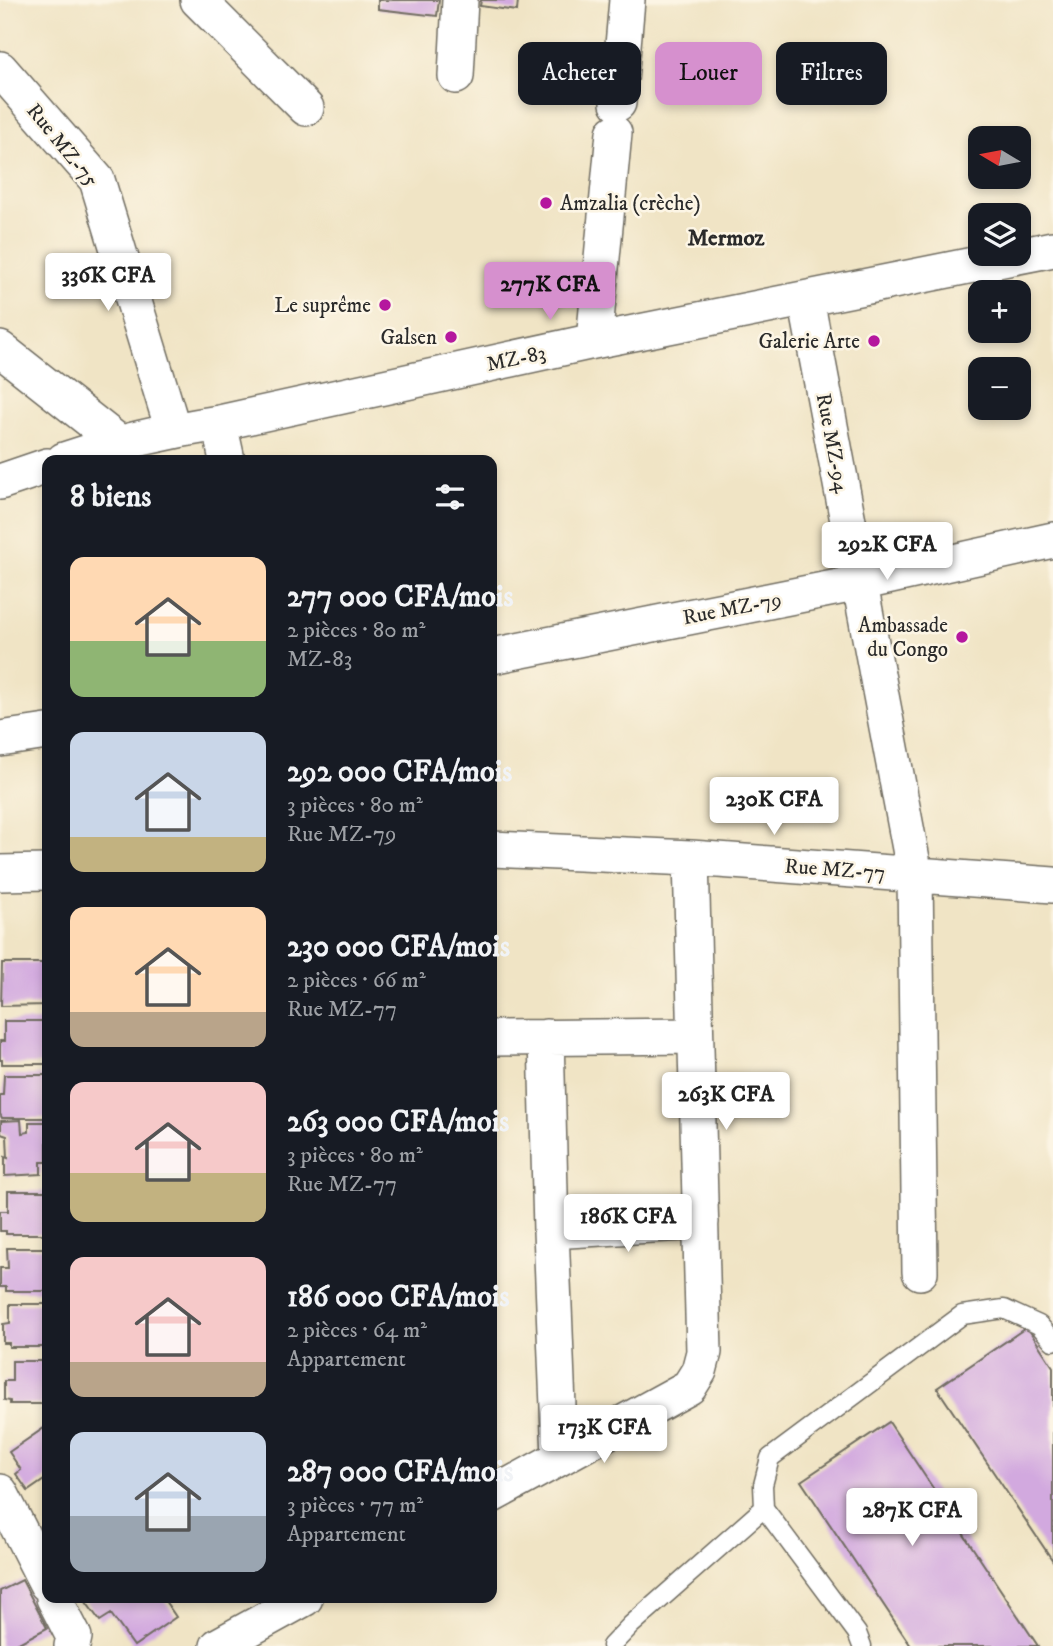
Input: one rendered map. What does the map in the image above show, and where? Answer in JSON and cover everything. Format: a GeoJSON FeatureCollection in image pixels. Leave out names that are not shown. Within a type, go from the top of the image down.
{"type":"FeatureCollection","features":[{"type":"Feature","properties":{"kind":"street"},"geometry":{"type":"LineString","coordinates":[[198,0],[306,108]]}},
{"type":"Feature","properties":{"kind":"street"},"geometry":{"type":"LineString","coordinates":[[456,76],[460,0]]}},
{"type":"Feature","properties":{"kind":"street"},"geometry":{"type":"LineString","coordinates":[[594,341],[627,0]]}},
{"type":"Feature","properties":{"kind":"street","name":"Rue MZ-75"},"geometry":{"type":"LineString","coordinates":[[0,69],[97,180],[173,430]]}},
{"type":"Feature","properties":{"kind":"street","name":"MZ-83"},"geometry":{"type":"LineString","coordinates":[[79,455],[118,442],[173,430],[219,423],[594,341],[1053,249]]}},
{"type":"Feature","properties":{"kind":"street","name":"Rue MZ-94"},"geometry":{"type":"LineString","coordinates":[[806,299],[915,875],[920,1272]]}},
{"type":"Feature","properties":{"kind":"street"},"geometry":{"type":"LineString","coordinates":[[0,349],[118,442]]}},
{"type":"Feature","properties":{"kind":"street"},"geometry":{"type":"LineString","coordinates":[[219,423],[227,455]]}},
{"type":"Feature","properties":{"kind":"street"},"geometry":{"type":"LineString","coordinates":[[0,482],[42,468]]}},
{"type":"Feature","properties":{"kind":"street","name":"Rue MZ-79"},"geometry":{"type":"LineString","coordinates":[[497,655],[859,583],[1053,540]]}},
{"type":"Feature","properties":{"kind":"street"},"geometry":{"type":"LineString","coordinates":[[0,739],[42,733]]}},
{"type":"Feature","properties":{"kind":"street","name":"Rue MZ-77"},"geometry":{"type":"LineString","coordinates":[[497,849],[691,858],[1053,886]]}},
{"type":"Feature","properties":{"kind":"street"},"geometry":{"type":"LineString","coordinates":[[497,1492],[689,1387],[699,1371],[704,1352],[691,858]]}},
{"type":"Feature","properties":{"kind":"street"},"geometry":{"type":"LineString","coordinates":[[0,873],[42,872]]}},
{"type":"Feature","properties":{"kind":"street"},"geometry":{"type":"LineString","coordinates":[[497,1038],[695,1036]]}},
{"type":"Feature","properties":{"kind":"street"},"geometry":{"type":"LineString","coordinates":[[546,1037],[561,1457]]}},
{"type":"Feature","properties":{"kind":"street"},"geometry":{"type":"LineString","coordinates":[[551,1231],[701,1222]]}},
{"type":"Feature","properties":{"kind":"street"},"geometry":{"type":"LineString","coordinates":[[0,1492],[42,1574]]}},
{"type":"Feature","properties":{"kind":"street"},"geometry":{"type":"LineString","coordinates":[[57,1603],[74,1637],[72,1646]]}},
{"type":"Feature","properties":{"kind":"street"},"geometry":{"type":"LineString","coordinates":[[218,1646],[296,1603]]}},
{"type":"Feature","properties":{"kind":"lane"},"geometry":{"type":"LineString","coordinates":[[862,1646],[857,1633],[764,1508],[763,1485],[770,1458],[962,1315],[1004,1309],[1039,1325],[1053,1341]]}},
{"type":"Feature","properties":{"kind":"lane"},"geometry":{"type":"LineString","coordinates":[[611,1646],[631,1625],[764,1508]]}},
{"type":"Feature","properties":{"kind":"building"},"geometry":{"type":"Polygon","coordinates":[[[378,0],[439,0],[437,16],[378,9],[378,0]]]}},
{"type":"Feature","properties":{"kind":"building"},"geometry":{"type":"Polygon","coordinates":[[[481,0],[518,0],[517,11],[480,6],[481,0]]]}},
{"type":"Feature","properties":{"kind":"building"},"geometry":{"type":"Polygon","coordinates":[[[2,963],[42,963],[42,1005],[1,1006],[2,963]]]}},
{"type":"Feature","properties":{"kind":"building"},"geometry":{"type":"Polygon","coordinates":[[[4,1021],[42,1021],[42,1064],[2,1064],[0,1041],[4,1041],[4,1021]]]}},
{"type":"Feature","properties":{"kind":"building"},"geometry":{"type":"Polygon","coordinates":[[[4,1075],[42,1075],[42,1118],[2,1118],[0,1095],[3,1095],[4,1075]]]}},
{"type":"Feature","properties":{"kind":"building"},"geometry":{"type":"Polygon","coordinates":[[[21,1120],[22,1133],[29,1132],[29,1122],[42,1122],[41,1174],[5,1176],[7,1136],[1,1134],[1,1121],[21,1120]]]}},
{"type":"Feature","properties":{"kind":"building"},"geometry":{"type":"Polygon","coordinates":[[[8,1191],[42,1191],[42,1234],[6,1234],[6,1231],[0,1231],[0,1211],[8,1211],[8,1191]]]}},
{"type":"Feature","properties":{"kind":"building"},"geometry":{"type":"Polygon","coordinates":[[[7,1248],[42,1248],[42,1291],[6,1291],[6,1287],[0,1287],[0,1268],[8,1268],[7,1248]]]}},
{"type":"Feature","properties":{"kind":"building"},"geometry":{"type":"Polygon","coordinates":[[[10,1304],[42,1304],[42,1347],[9,1347],[9,1343],[3,1343],[3,1324],[10,1323],[10,1304]]]}},
{"type":"Feature","properties":{"kind":"building"},"geometry":{"type":"Polygon","coordinates":[[[1027,1327],[1053,1367],[1053,1561],[937,1388],[1027,1327]]]}},
{"type":"Feature","properties":{"kind":"building"},"geometry":{"type":"Polygon","coordinates":[[[12,1361],[42,1361],[42,1404],[10,1404],[10,1401],[4,1400],[4,1381],[12,1381],[12,1361]]]}},
{"type":"Feature","properties":{"kind":"building"},"geometry":{"type":"Polygon","coordinates":[[[889,1422],[1038,1646],[911,1646],[801,1481],[889,1422]]]}},
{"type":"Feature","properties":{"kind":"building"},"geometry":{"type":"Polygon","coordinates":[[[42,1429],[42,1481],[28,1491],[16,1474],[21,1470],[9,1452],[42,1429]]]}},
{"type":"Feature","properties":{"kind":"building"},"geometry":{"type":"Polygon","coordinates":[[[22,1580],[47,1628],[13,1646],[0,1646],[0,1591],[22,1580]]]}},
{"type":"Feature","properties":{"kind":"building"},"geometry":{"type":"Polygon","coordinates":[[[87,1603],[166,1603],[176,1617],[134,1646],[111,1614],[100,1621],[87,1603]]]}},
{"type":"Feature","properties":{"kind":"place","name":"Amzalia (crèche)"},"geometry":{"type":"Point","coordinates":[546,203]}},
{"type":"Feature","properties":{"kind":"place","name":"Le suprême"},"geometry":{"type":"Point","coordinates":[385,305]}},
{"type":"Feature","properties":{"kind":"place","name":"Galsen"},"geometry":{"type":"Point","coordinates":[451,337]}},
{"type":"Feature","properties":{"kind":"place","name":"Galerie Arte"},"geometry":{"type":"Point","coordinates":[874,341]}},
{"type":"Feature","properties":{"kind":"place","name":"Ambassade du Congo"},"geometry":{"type":"Point","coordinates":[962,637]}},
{"type":"Feature","properties":{"kind":"district","name":"Mermoz"},"geometry":{"type":"Point","coordinates":[726,237]}}]}
